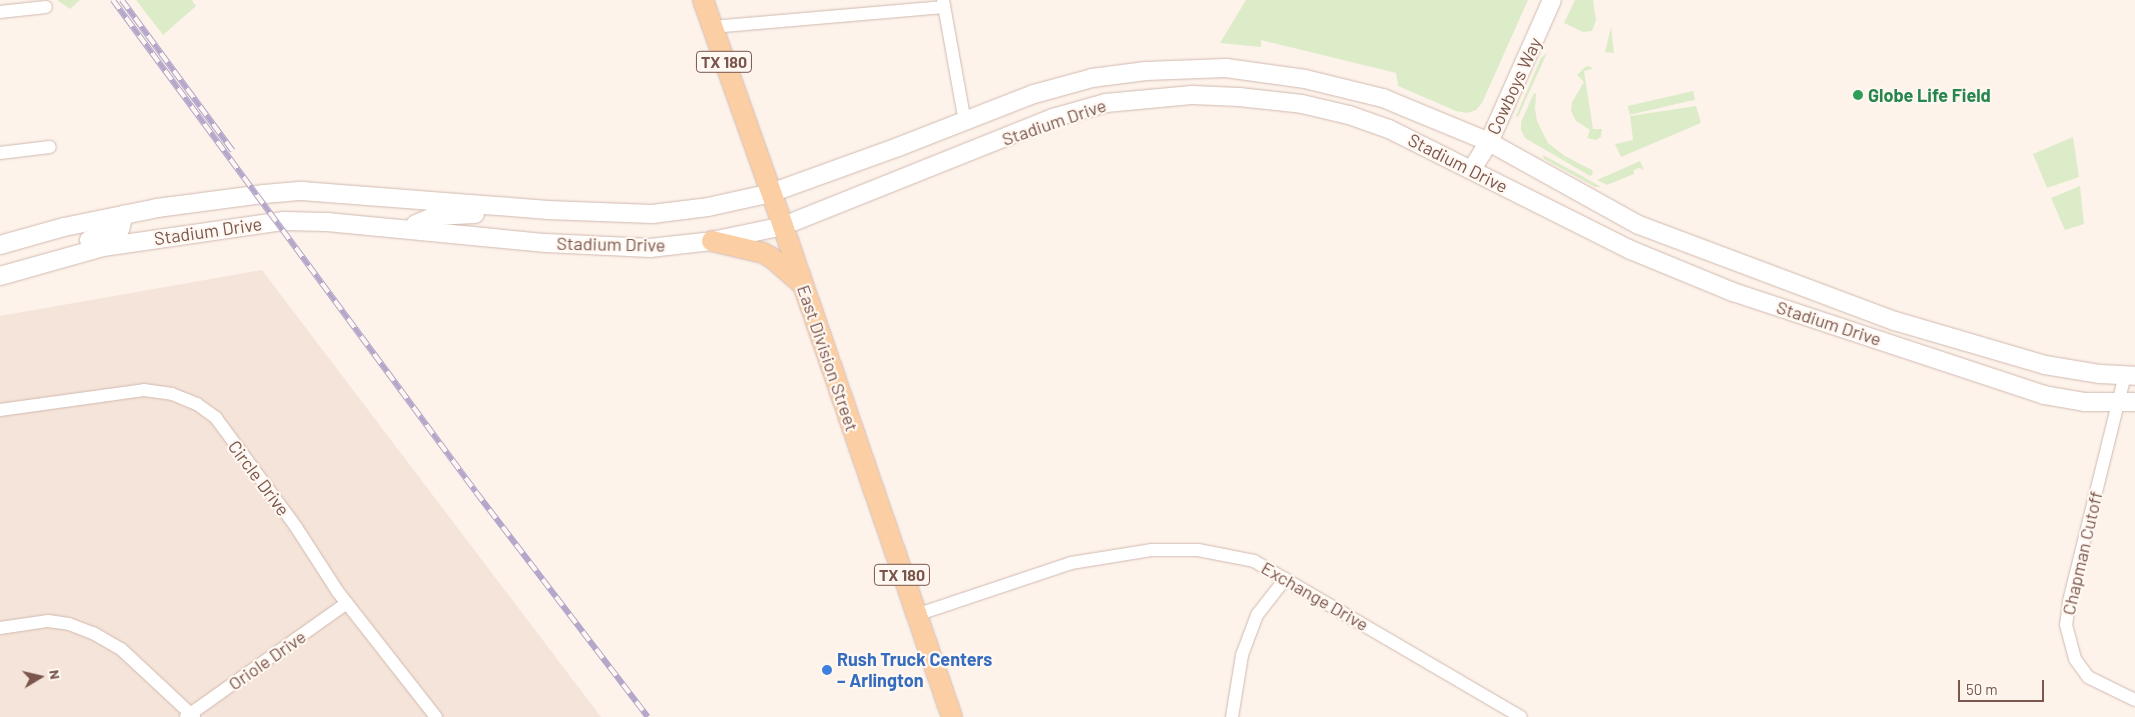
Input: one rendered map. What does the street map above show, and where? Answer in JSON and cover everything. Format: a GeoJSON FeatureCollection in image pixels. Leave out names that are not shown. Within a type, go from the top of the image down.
{"type":"FeatureCollection","features":[{"type":"Feature","properties":{"kind":"main road","name":"East Division Street"},"geometry":{"type":"LineString","coordinates":[[702,0],[783,226],[952,717]]}},
{"type":"Feature","properties":{"kind":"main road","name":"Cowboys Way"},"geometry":{"type":"LineString","coordinates":[[1472,170],[1489,142],[1552,0]]}},
{"type":"Feature","properties":{"kind":"main road","name":"Stadium Drive"},"geometry":{"type":"LineString","coordinates":[[0,245],[64,227],[124,215],[264,194],[302,191],[525,208],[652,214],[708,207],[771,193],[965,122],[1034,94],[1092,78],[1146,71],[1226,68],[1305,79],[1383,98],[1489,142],[1639,225],[1894,321],[2045,365],[2100,374],[2130,376]]}},
{"type":"Feature","properties":{"kind":"main road"},"geometry":{"type":"LineString","coordinates":[[1192,95],[1193,69]]}},
{"type":"Feature","properties":{"kind":"main road","name":"Stadium Drive"},"geometry":{"type":"LineString","coordinates":[[0,276],[103,247],[276,222],[326,222],[546,243],[650,248],[712,241],[783,226],[1053,118],[1106,103],[1192,95],[1302,104],[1349,115],[1390,128],[1631,250],[1733,292],[2044,395],[2085,402],[2127,402]]}},
{"type":"Feature","properties":{"kind":"main road"},"geometry":{"type":"LineString","coordinates":[[412,230],[416,224],[435,216],[478,214],[525,208]]}},
{"type":"Feature","properties":{"kind":"main road"},"geometry":{"type":"LineString","coordinates":[[17,270],[52,253],[109,235],[120,229],[124,215]]}},
{"type":"Feature","properties":{"kind":"main road"},"geometry":{"type":"LineString","coordinates":[[712,241],[763,253],[772,258],[803,285]]}},
{"type":"Feature","properties":{"kind":"main road"},"geometry":{"type":"LineString","coordinates":[[1887,343],[1894,321]]}},
{"type":"Feature","properties":{"kind":"street"},"geometry":{"type":"LineString","coordinates":[[712,27],[944,3],[965,122]]}},
{"type":"Feature","properties":{"kind":"street"},"geometry":{"type":"LineString","coordinates":[[0,12],[46,7]]}},
{"type":"Feature","properties":{"kind":"street"},"geometry":{"type":"LineString","coordinates":[[0,153],[50,147]]}},
{"type":"Feature","properties":{"kind":"street","name":"Chapman Cutoff"},"geometry":{"type":"LineString","coordinates":[[2130,376],[2127,402],[2069,602],[2066,625],[2075,659],[2088,676],[2135,700]]}},
{"type":"Feature","properties":{"kind":"street","name":"Circle Drive"},"geometry":{"type":"LineString","coordinates":[[0,410],[144,390],[172,394],[197,404],[216,418],[296,527],[347,603],[436,717]]}},
{"type":"Feature","properties":{"kind":"street","name":"Exchange Drive"},"geometry":{"type":"LineString","coordinates":[[916,615],[1072,563],[1151,550],[1198,550],[1254,561],[1521,717]]}},
{"type":"Feature","properties":{"kind":"street"},"geometry":{"type":"LineString","coordinates":[[1232,717],[1242,655],[1257,615],[1285,579]]}},
{"type":"Feature","properties":{"kind":"street","name":"Oriole Drive"},"geometry":{"type":"LineString","coordinates":[[190,716],[347,603]]}},
{"type":"Feature","properties":{"kind":"street"},"geometry":{"type":"LineString","coordinates":[[0,628],[48,621],[69,624],[92,633],[122,648],[190,716]]}},
{"type":"Feature","properties":{"kind":"shaded area"},"geometry":{"type":"Polygon","coordinates":[[[262,270],[601,717],[0,717],[0,316],[262,270]]]}},
{"type":"Feature","properties":{"kind":"green space"},"geometry":{"type":"Polygon","coordinates":[[[57,0],[80,0],[70,9],[57,0]]]}},
{"type":"Feature","properties":{"kind":"green space"},"geometry":{"type":"Polygon","coordinates":[[[136,0],[192,0],[196,6],[163,35],[136,0]]]}},
{"type":"Feature","properties":{"kind":"green space"},"geometry":{"type":"Polygon","coordinates":[[[1246,0],[1528,0],[1482,103],[1476,110],[1467,113],[1456,111],[1398,86],[1396,73],[1261,40],[1261,47],[1220,43],[1246,0]]]}},
{"type":"Feature","properties":{"kind":"green space"},"geometry":{"type":"Polygon","coordinates":[[[1575,0],[1593,0],[1596,20],[1592,31],[1583,32],[1564,23],[1575,0]]]}},
{"type":"Feature","properties":{"kind":"green space"},"geometry":{"type":"Polygon","coordinates":[[[1611,27],[1614,53],[1605,52],[1611,27]]]}},
{"type":"Feature","properties":{"kind":"green space"},"geometry":{"type":"Polygon","coordinates":[[[1547,53],[1518,117],[1516,116],[1541,58],[1547,53]]]}},
{"type":"Feature","properties":{"kind":"green space"},"geometry":{"type":"Polygon","coordinates":[[[1589,66],[1593,69],[1584,71],[1593,129],[1602,129],[1601,137],[1596,140],[1587,138],[1590,130],[1576,121],[1571,111],[1572,102],[1584,82],[1577,75],[1585,67],[1589,66]]]}},
{"type":"Feature","properties":{"kind":"green space"},"geometry":{"type":"Polygon","coordinates":[[[1693,91],[1695,100],[1630,115],[1628,106],[1693,91]]]}},
{"type":"Feature","properties":{"kind":"green space"},"geometry":{"type":"Polygon","coordinates":[[[1534,93],[1536,94],[1535,109],[1537,121],[1548,143],[1565,156],[1592,170],[1593,174],[1590,176],[1525,138],[1521,130],[1521,122],[1534,93]]]}},
{"type":"Feature","properties":{"kind":"green space"},"geometry":{"type":"Polygon","coordinates":[[[1696,106],[1701,123],[1621,157],[1615,144],[1633,140],[1630,116],[1696,106]]]}},
{"type":"Feature","properties":{"kind":"green space"},"geometry":{"type":"Polygon","coordinates":[[[2073,137],[2079,177],[2047,188],[2033,154],[2073,137]]]}},
{"type":"Feature","properties":{"kind":"green space"},"geometry":{"type":"Polygon","coordinates":[[[1543,155],[1601,187],[1595,187],[1544,159],[1543,155]]]}},
{"type":"Feature","properties":{"kind":"green space"},"geometry":{"type":"Polygon","coordinates":[[[1640,161],[1644,170],[1639,168],[1634,170],[1634,174],[1607,185],[1597,180],[1640,161]]]}},
{"type":"Feature","properties":{"kind":"green space"},"geometry":{"type":"Polygon","coordinates":[[[2080,186],[2084,224],[2065,230],[2051,198],[2080,186]]]}},
{"type":"Feature","properties":{"kind":"railway"},"geometry":{"type":"LineString","coordinates":[[113,0],[476,492],[648,717]]}},
{"type":"Feature","properties":{"kind":"railway"},"geometry":{"type":"LineString","coordinates":[[122,0],[233,151]]}},
{"type":"Feature","properties":{"kind":"place","name":"Globe Life Field"},"geometry":{"type":"Point","coordinates":[1858,95]}},
{"type":"Feature","properties":{"kind":"place","name":"Rush Truck Centers – Arlington"},"geometry":{"type":"Point","coordinates":[827,670]}}]}
